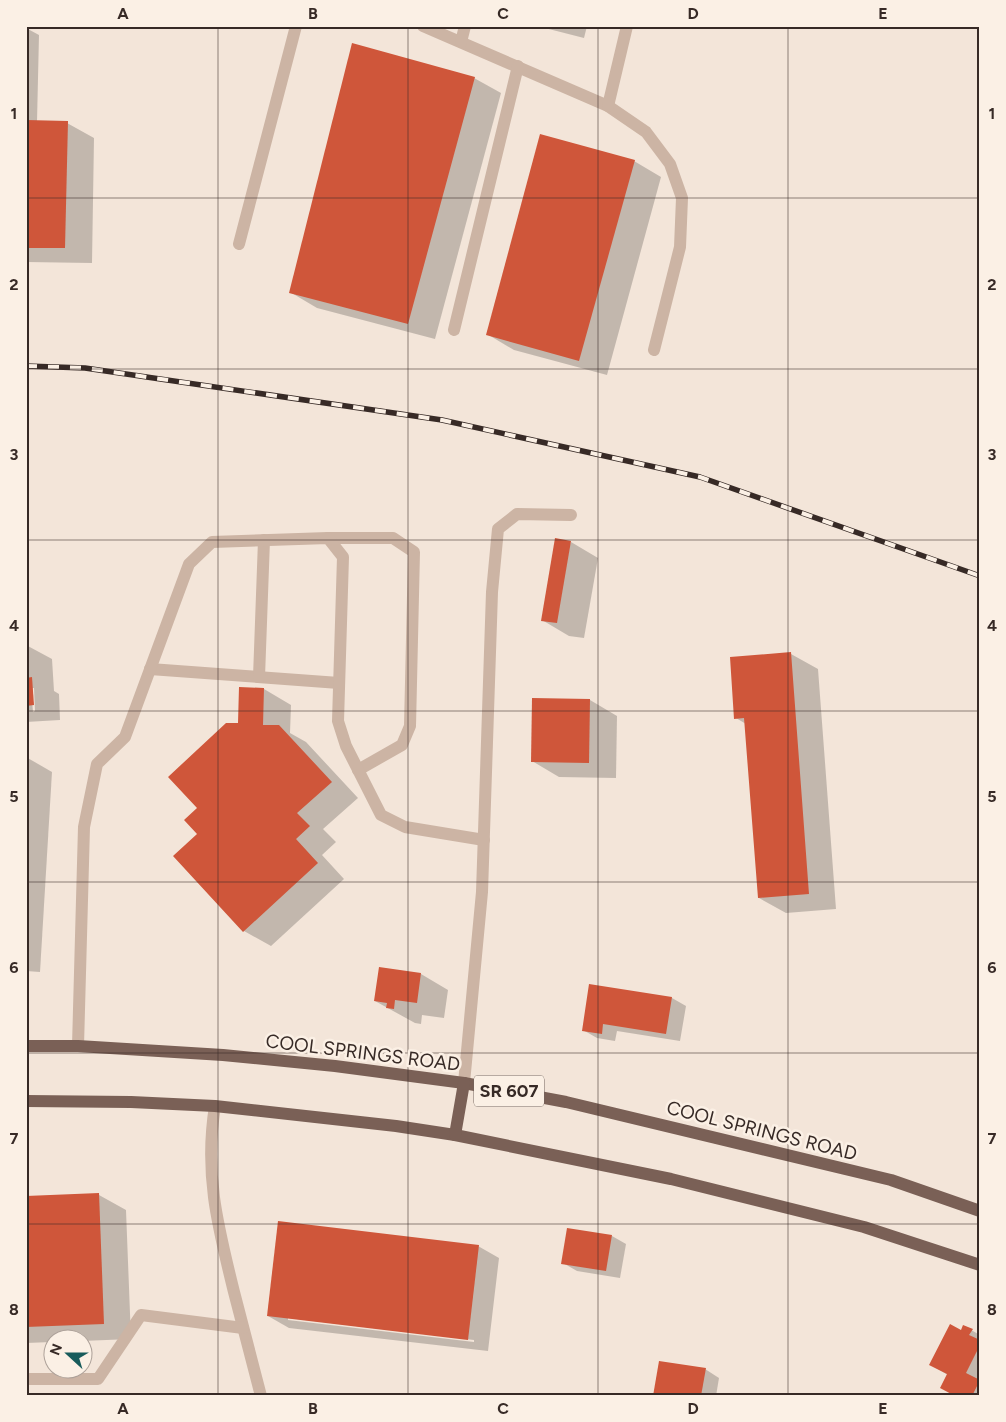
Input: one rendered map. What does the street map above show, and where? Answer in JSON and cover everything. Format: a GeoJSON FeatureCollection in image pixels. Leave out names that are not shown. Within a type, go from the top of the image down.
{"type":"FeatureCollection","features":[{"type":"Feature","properties":{"kind":"main road","name":"COOL SPRINGS ROAD"},"geometry":{"type":"LineString","coordinates":[[26,1046],[78,1046],[223,1055],[335,1066],[464,1082],[566,1102],[892,1180],[980,1211]]}},
{"type":"Feature","properties":{"kind":"main road"},"geometry":{"type":"LineString","coordinates":[[455,1135],[464,1082]]}},
{"type":"Feature","properties":{"kind":"main road"},"geometry":{"type":"LineString","coordinates":[[26,1101],[131,1102],[215,1106],[396,1126],[455,1135],[681,1181],[864,1227],[980,1265]]}},
{"type":"Feature","properties":{"kind":"lane"},"geometry":{"type":"LineString","coordinates":[[239,244],[296,26]]}},
{"type":"Feature","properties":{"kind":"lane"},"geometry":{"type":"LineString","coordinates":[[423,26],[608,106],[646,132],[670,164],[682,198],[680,247],[654,350]]}},
{"type":"Feature","properties":{"kind":"lane"},"geometry":{"type":"LineString","coordinates":[[461,42],[465,26]]}},
{"type":"Feature","properties":{"kind":"lane"},"geometry":{"type":"LineString","coordinates":[[608,106],[627,26]]}},
{"type":"Feature","properties":{"kind":"lane"},"geometry":{"type":"LineString","coordinates":[[454,330],[518,66]]}},
{"type":"Feature","properties":{"kind":"lane"},"geometry":{"type":"LineString","coordinates":[[464,1082],[482,892],[492,592],[498,529],[517,514],[571,515]]}},
{"type":"Feature","properties":{"kind":"lane"},"geometry":{"type":"LineString","coordinates":[[328,538],[343,557],[338,721],[346,746],[358,770],[382,814],[405,827],[484,840]]}},
{"type":"Feature","properties":{"kind":"lane"},"geometry":{"type":"LineString","coordinates":[[78,1046],[84,827],[97,764],[125,737],[189,564],[212,542],[393,538],[414,552],[410,726],[402,745],[358,770]]}},
{"type":"Feature","properties":{"kind":"lane"},"geometry":{"type":"LineString","coordinates":[[259,677],[264,540]]}},
{"type":"Feature","properties":{"kind":"lane"},"geometry":{"type":"LineString","coordinates":[[150,669],[339,683]]}},
{"type":"Feature","properties":{"kind":"lane"},"geometry":{"type":"LineString","coordinates":[[215,1106],[212,1126],[211,1182],[218,1228],[261,1396]]}},
{"type":"Feature","properties":{"kind":"lane"},"geometry":{"type":"LineString","coordinates":[[26,1380],[98,1379],[142,1314],[243,1328]]}},
{"type":"Feature","properties":{"kind":"building"},"geometry":{"type":"Polygon","coordinates":[[[352,43],[475,77],[408,324],[289,293],[352,43]]]}},
{"type":"Feature","properties":{"kind":"building"},"geometry":{"type":"Polygon","coordinates":[[[26,120],[68,121],[65,248],[26,248],[26,120]]]}},
{"type":"Feature","properties":{"kind":"building"},"geometry":{"type":"Polygon","coordinates":[[[540,134],[635,160],[579,361],[486,335],[540,134]]]}},
{"type":"Feature","properties":{"kind":"building"},"geometry":{"type":"Polygon","coordinates":[[[555,538],[571,541],[557,623],[541,621],[555,538]]]}},
{"type":"Feature","properties":{"kind":"building"},"geometry":{"type":"Polygon","coordinates":[[[791,652],[809,894],[758,898],[744,718],[734,719],[730,657],[791,652]]]}},
{"type":"Feature","properties":{"kind":"building"},"geometry":{"type":"Polygon","coordinates":[[[32,677],[34,705],[26,706],[26,678],[32,677]]]}},
{"type":"Feature","properties":{"kind":"building"},"geometry":{"type":"Polygon","coordinates":[[[239,687],[264,688],[263,725],[279,725],[332,782],[297,813],[310,826],[296,839],[318,863],[243,932],[173,856],[197,834],[184,820],[197,808],[168,777],[226,723],[238,723],[239,687]]]}},
{"type":"Feature","properties":{"kind":"building"},"geometry":{"type":"Polygon","coordinates":[[[532,698],[590,699],[589,763],[531,762],[532,698]]]}},
{"type":"Feature","properties":{"kind":"building"},"geometry":{"type":"Polygon","coordinates":[[[379,967],[421,973],[417,1003],[395,1000],[394,1009],[386,1008],[387,1003],[374,1001],[379,967]]]}},
{"type":"Feature","properties":{"kind":"building"},"geometry":{"type":"Polygon","coordinates":[[[589,984],[672,997],[666,1034],[603,1024],[602,1034],[582,1031],[589,984]]]}},
{"type":"Feature","properties":{"kind":"building"},"geometry":{"type":"Polygon","coordinates":[[[99,1193],[104,1324],[26,1327],[26,1196],[99,1193]]]}},
{"type":"Feature","properties":{"kind":"building"},"geometry":{"type":"Polygon","coordinates":[[[278,1221],[479,1245],[468,1340],[267,1316],[278,1221]]]}},
{"type":"Feature","properties":{"kind":"building"},"geometry":{"type":"Polygon","coordinates":[[[567,1228],[612,1235],[606,1271],[561,1264],[567,1228]]]}},
{"type":"Feature","properties":{"kind":"building"},"geometry":{"type":"Polygon","coordinates":[[[950,1324],[961,1330],[963,1325],[973,1329],[969,1335],[980,1340],[980,1345],[966,1373],[980,1380],[973,1394],[976,1396],[955,1396],[940,1388],[947,1374],[929,1365],[950,1324]]]}},
{"type":"Feature","properties":{"kind":"building"},"geometry":{"type":"Polygon","coordinates":[[[659,1361],[706,1368],[701,1396],[653,1396],[659,1361]]]}},
{"type":"Feature","properties":{"kind":"railway"},"geometry":{"type":"LineString","coordinates":[[26,366],[85,368],[442,420],[700,477],[980,576]]}}]}
